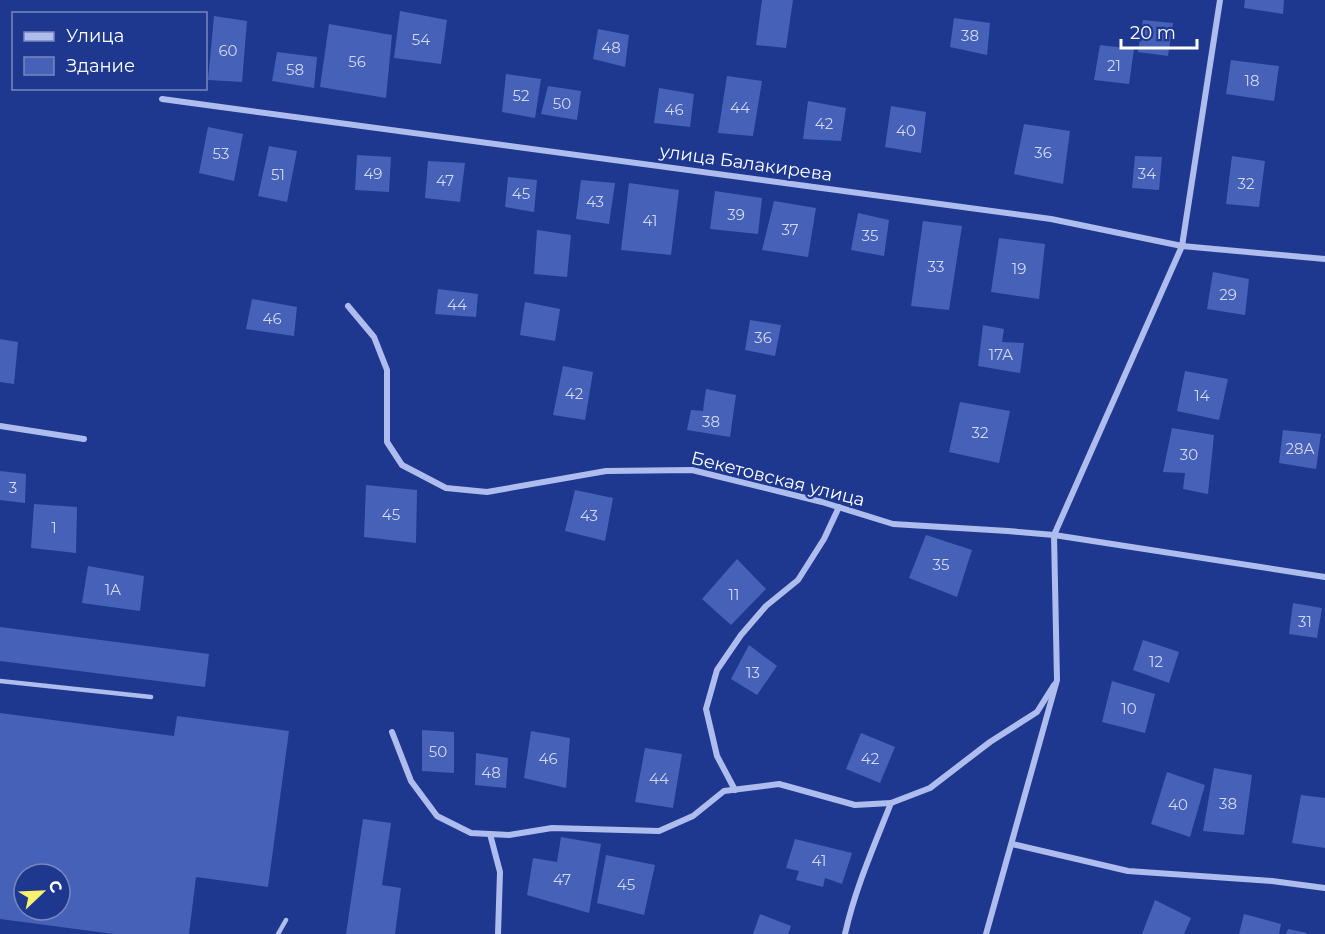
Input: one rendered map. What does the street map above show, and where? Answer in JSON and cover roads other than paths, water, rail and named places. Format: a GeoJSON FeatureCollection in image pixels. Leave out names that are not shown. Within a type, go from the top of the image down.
{"type":"FeatureCollection","features":[{"type":"Feature","properties":{"kind":"street"},"geometry":{"type":"LineString","coordinates":[[986,934],[1057,680],[1054,536],[1182,246],[1220,0]]}},
{"type":"Feature","properties":{"kind":"street","name":"улица Балакирева"},"geometry":{"type":"LineString","coordinates":[[162,99],[1051,219],[1182,246],[1325,259]]}},
{"type":"Feature","properties":{"kind":"street","name":"Бекетовская улица"},"geometry":{"type":"LineString","coordinates":[[348,306],[374,337],[387,370],[387,442],[402,465],[446,488],[487,492],[606,471],[692,470],[822,502],[893,524],[1054,536],[1325,577]]}},
{"type":"Feature","properties":{"kind":"street"},"geometry":{"type":"LineString","coordinates":[[0,426],[84,439]]}},
{"type":"Feature","properties":{"kind":"street"},"geometry":{"type":"LineString","coordinates":[[735,790],[717,756],[706,709],[717,670],[741,634],[766,606],[798,580],[824,538],[839,507]]}},
{"type":"Feature","properties":{"kind":"street"},"geometry":{"type":"LineString","coordinates":[[392,732],[411,781],[437,816],[471,833],[509,835],[552,828],[659,831],[693,816],[724,791],[779,784],[855,805],[891,803],[930,788],[990,742],[1037,712],[1057,680]]}},
{"type":"Feature","properties":{"kind":"street"},"geometry":{"type":"LineString","coordinates":[[845,934],[864,872],[891,803]]}},
{"type":"Feature","properties":{"kind":"street"},"geometry":{"type":"LineString","coordinates":[[490,834],[500,872],[498,934]]}},
{"type":"Feature","properties":{"kind":"street"},"geometry":{"type":"LineString","coordinates":[[1012,844],[1128,871],[1272,881],[1325,888]]}},
{"type":"Feature","properties":{"kind":"lane"},"geometry":{"type":"LineString","coordinates":[[0,681],[151,697]]}},
{"type":"Feature","properties":{"kind":"lane"},"geometry":{"type":"LineString","coordinates":[[279,934],[286,920]]}}]}
